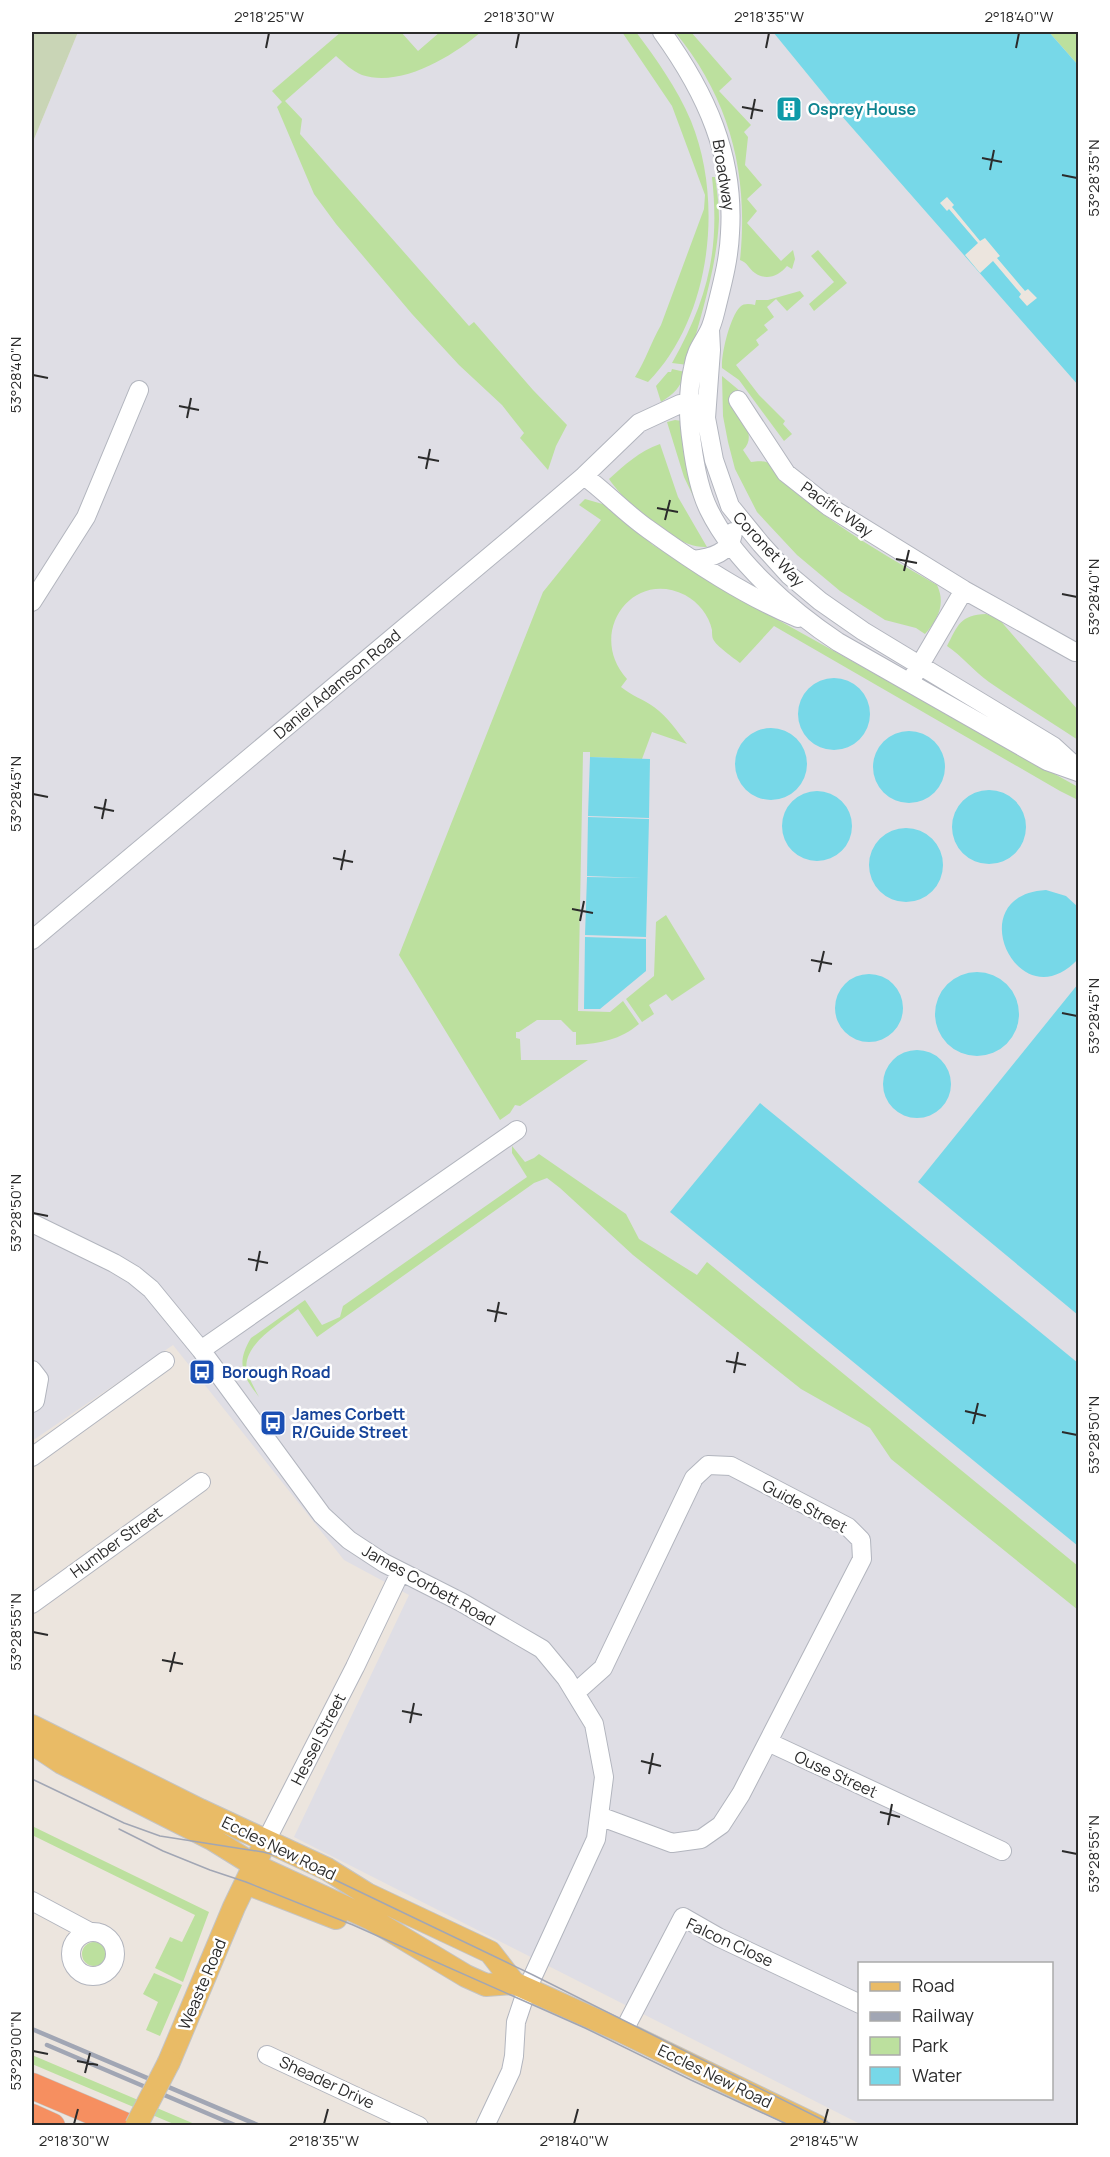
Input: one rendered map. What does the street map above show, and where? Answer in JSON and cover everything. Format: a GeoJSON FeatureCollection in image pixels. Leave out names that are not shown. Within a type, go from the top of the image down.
{"type":"FeatureCollection","features":[{"type":"Feature","properties":{"kind":"highway"},"geometry":{"type":"LineString","coordinates":[[32,2086],[126,2126]]}},
{"type":"Feature","properties":{"kind":"highway"},"geometry":{"type":"LineString","coordinates":[[32,2117],[52,2126]]}},
{"type":"Feature","properties":{"kind":"main road","name":"Eccles New Road"},"geometry":{"type":"LineString","coordinates":[[32,1726],[200,1810],[327,1869],[367,1894],[490,1952],[520,1986]]}},
{"type":"Feature","properties":{"kind":"main road","name":"Eccles New Road"},"geometry":{"type":"LineString","coordinates":[[32,1743],[62,1763],[212,1839],[250,1874],[371,1918],[476,1980],[520,1986],[623,2032],[805,2123]]}},
{"type":"Feature","properties":{"kind":"main road","name":"Weaste Road"},"geometry":{"type":"LineString","coordinates":[[136,2126],[169,2062],[266,1841]]}},
{"type":"Feature","properties":{"kind":"street","name":"Broadway"},"geometry":{"type":"LineString","coordinates":[[662,32],[683,61],[709,108],[726,170],[730,196],[730,242],[727,264],[710,330]]}},
{"type":"Feature","properties":{"kind":"street","name":"Coronet Way"},"geometry":{"type":"LineString","coordinates":[[710,330],[711,350],[706,418],[714,460],[730,506],[768,552],[797,582],[820,601],[863,631],[1053,746],[1078,770]]}},
{"type":"Feature","properties":{"kind":"street","name":"Coronet Way"},"geometry":{"type":"LineString","coordinates":[[710,330],[698,348],[688,403],[695,465],[701,487],[708,509],[729,544],[751,569],[809,623],[838,642],[1047,761],[1078,770]]}},
{"type":"Feature","properties":{"kind":"street"},"geometry":{"type":"LineString","coordinates":[[32,602],[86,517],[139,390]]}},
{"type":"Feature","properties":{"kind":"street","name":"Pacific Way"},"geometry":{"type":"LineString","coordinates":[[738,400],[786,472],[828,506],[964,590],[1075,652]]}},
{"type":"Feature","properties":{"kind":"street","name":"Daniel Adamson Road"},"geometry":{"type":"LineString","coordinates":[[32,940],[508,541],[584,476],[639,423],[672,406],[707,403]]}},
{"type":"Feature","properties":{"kind":"street"},"geometry":{"type":"LineString","coordinates":[[584,476],[646,528],[712,573],[772,608],[809,623]]}},
{"type":"Feature","properties":{"kind":"street"},"geometry":{"type":"LineString","coordinates":[[693,560],[719,554],[729,544],[733,531],[730,506]]}},
{"type":"Feature","properties":{"kind":"street"},"geometry":{"type":"LineString","coordinates":[[910,682],[964,590]]}},
{"type":"Feature","properties":{"kind":"street"},"geometry":{"type":"LineString","coordinates":[[32,1223],[134,1275],[151,1289],[201,1350],[517,1130]]}},
{"type":"Feature","properties":{"kind":"street","name":"James Corbett Road"},"geometry":{"type":"LineString","coordinates":[[201,1350],[322,1515],[349,1540],[400,1573],[461,1602],[542,1648],[566,1678],[594,1724],[604,1777],[596,1839],[520,1986]]}},
{"type":"Feature","properties":{"kind":"street"},"geometry":{"type":"LineString","coordinates":[[32,1457],[165,1361]]}},
{"type":"Feature","properties":{"kind":"street"},"geometry":{"type":"LineString","coordinates":[[32,1370],[39,1379],[32,1403]]}},
{"type":"Feature","properties":{"kind":"street","name":"Guide Street"},"geometry":{"type":"LineString","coordinates":[[575,1693],[603,1668],[694,1478],[708,1465],[731,1466],[848,1527],[861,1540],[862,1558],[741,1794],[721,1825],[701,1839],[672,1843],[599,1816]]}},
{"type":"Feature","properties":{"kind":"street","name":"Humber Street"},"geometry":{"type":"LineString","coordinates":[[32,1604],[201,1482]]}},
{"type":"Feature","properties":{"kind":"street","name":"Hessel Street"},"geometry":{"type":"LineString","coordinates":[[266,1841],[400,1573]]}},
{"type":"Feature","properties":{"kind":"street","name":"Ouse Street"},"geometry":{"type":"LineString","coordinates":[[768,1742],[1002,1851]]}},
{"type":"Feature","properties":{"kind":"street"},"geometry":{"type":"LineString","coordinates":[[32,1901],[90,1932]]}},
{"type":"Feature","properties":{"kind":"street","name":"Falcon Close"},"geometry":{"type":"LineString","coordinates":[[623,2032],[683,1917],[858,2003]]}},
{"type":"Feature","properties":{"kind":"street"},"geometry":{"type":"LineString","coordinates":[[485,2126],[511,2071],[520,1986]]}},
{"type":"Feature","properties":{"kind":"street","name":"Sheader Drive"},"geometry":{"type":"LineString","coordinates":[[267,2055],[419,2126]]}},
{"type":"Feature","properties":{"kind":"shaded area"},"geometry":{"type":"Polygon","coordinates":[[[78,32],[773,32],[840,114],[1078,385],[1078,2125],[862,2125],[294,1837],[409,1595],[344,1560],[173,1345],[32,1441],[32,144],[78,32]]]}},
{"type":"Feature","properties":{"kind":"green space"},"geometry":{"type":"Polygon","coordinates":[[[32,32],[78,32],[32,144],[32,32]]]}},
{"type":"Feature","properties":{"kind":"green space"},"geometry":{"type":"Polygon","coordinates":[[[341,32],[401,32],[418,51],[440,32],[481,32],[441,60],[393,77],[377,78],[362,75],[336,56],[285,101],[302,119],[300,134],[469,326],[474,322],[567,425],[556,446],[548,470],[520,438],[524,433],[502,405],[459,365],[412,314],[336,224],[314,194],[277,107],[282,102],[272,91],[341,32]]]}},
{"type":"Feature","properties":{"kind":"green space"},"geometry":{"type":"Polygon","coordinates":[[[622,32],[636,32],[673,86],[691,121],[701,153],[707,187],[709,222],[706,258],[698,293],[686,326],[669,356],[648,382],[635,377],[661,325],[704,209],[705,195],[672,106],[622,32]]]}},
{"type":"Feature","properties":{"kind":"green space"},"geometry":{"type":"Polygon","coordinates":[[[675,32],[691,32],[732,79],[719,91],[751,125],[744,132],[748,137],[745,165],[762,185],[747,199],[757,211],[747,223],[781,261],[793,250],[795,259],[792,269],[787,266],[776,275],[764,277],[755,273],[740,260],[741,198],[732,139],[710,84],[675,32]]]}},
{"type":"Feature","properties":{"kind":"green space"},"geometry":{"type":"Polygon","coordinates":[[[1049,32],[1078,32],[1078,65],[1049,32]]]}},
{"type":"Feature","properties":{"kind":"green space"},"geometry":{"type":"Polygon","coordinates":[[[712,177],[715,177],[719,219],[715,256],[688,365],[672,363],[695,317],[708,273],[714,228],[712,177]]]}},
{"type":"Feature","properties":{"kind":"green space"},"geometry":{"type":"Polygon","coordinates":[[[818,250],[847,283],[814,311],[809,304],[834,282],[811,256],[818,250]]]}},
{"type":"Feature","properties":{"kind":"green space"},"geometry":{"type":"Polygon","coordinates":[[[800,291],[804,296],[787,311],[776,299],[767,307],[774,317],[764,325],[768,330],[756,340],[759,345],[736,365],[759,395],[785,421],[783,424],[792,434],[784,441],[739,380],[722,368],[722,362],[730,327],[740,307],[745,304],[755,305],[756,300],[768,300],[800,291]]]}},
{"type":"Feature","properties":{"kind":"green space"},"geometry":{"type":"Polygon","coordinates":[[[672,369],[685,372],[676,390],[661,402],[656,386],[672,369]]]}},
{"type":"Feature","properties":{"kind":"green space"},"geometry":{"type":"Polygon","coordinates":[[[722,376],[740,391],[729,399],[742,417],[748,431],[749,438],[743,450],[751,462],[759,461],[769,464],[788,486],[816,509],[867,544],[937,585],[941,605],[934,623],[925,634],[916,628],[885,620],[840,591],[797,555],[757,512],[735,469],[728,442],[723,416],[722,376]]]}},
{"type":"Feature","properties":{"kind":"green space"},"geometry":{"type":"Polygon","coordinates":[[[682,421],[714,534],[684,477],[667,422],[682,421]]]}},
{"type":"Feature","properties":{"kind":"green space"},"geometry":{"type":"Polygon","coordinates":[[[660,444],[678,497],[707,547],[694,546],[666,533],[639,512],[609,479],[639,454],[660,444]]]}},
{"type":"Feature","properties":{"kind":"green space"},"geometry":{"type":"Polygon","coordinates":[[[585,499],[606,505],[653,545],[726,591],[1078,787],[1078,800],[774,626],[740,663],[715,642],[706,614],[685,595],[666,589],[648,590],[633,598],[621,610],[613,626],[611,643],[616,661],[627,679],[621,687],[659,711],[687,744],[652,732],[642,759],[590,757],[590,752],[583,752],[578,1011],[610,1012],[623,1001],[639,1024],[625,1034],[610,1040],[576,1045],[576,1032],[573,1032],[561,1020],[537,1020],[516,1032],[516,1038],[520,1039],[521,1060],[588,1060],[520,1106],[515,1105],[510,1113],[500,1120],[399,955],[543,592],[601,520],[579,505],[585,499]]]}},
{"type":"Feature","properties":{"kind":"green space"},"geometry":{"type":"Polygon","coordinates":[[[986,614],[999,619],[1078,710],[1078,740],[989,682],[947,646],[954,632],[965,619],[986,614]]]}},
{"type":"Feature","properties":{"kind":"green space"},"geometry":{"type":"Polygon","coordinates":[[[666,915],[705,979],[672,1001],[666,994],[649,1005],[654,1014],[642,1022],[626,999],[654,976],[656,922],[666,915]]]}},
{"type":"Feature","properties":{"kind":"green space"},"geometry":{"type":"Polygon","coordinates":[[[512,1146],[525,1162],[539,1154],[626,1214],[639,1239],[697,1275],[707,1262],[1078,1566],[1078,1610],[891,1459],[870,1428],[801,1389],[633,1255],[547,1178],[534,1183],[317,1337],[298,1309],[273,1328],[256,1344],[247,1361],[248,1374],[259,1397],[248,1382],[242,1362],[251,1338],[305,1300],[322,1325],[340,1317],[343,1306],[527,1177],[512,1153],[512,1146]]]}},
{"type":"Feature","properties":{"kind":"green space"},"geometry":{"type":"Polygon","coordinates":[[[32,1826],[209,1912],[183,1982],[155,1968],[170,1937],[182,1942],[195,1915],[32,1835],[32,1826]]]}},
{"type":"Feature","properties":{"kind":"green space"},"geometry":{"type":"Polygon","coordinates":[[[94,1942],[103,1945],[106,1954],[103,1963],[94,1966],[85,1963],[82,1954],[85,1945],[94,1942]]]}},
{"type":"Feature","properties":{"kind":"green space"},"geometry":{"type":"Polygon","coordinates":[[[154,1973],[182,1985],[160,2036],[146,2030],[158,2002],[143,1994],[154,1973]]]}},
{"type":"Feature","properties":{"kind":"green space"},"geometry":{"type":"Polygon","coordinates":[[[32,2055],[197,2125],[176,2125],[32,2064],[32,2055]]]}},
{"type":"Feature","properties":{"kind":"water"},"geometry":{"type":"Polygon","coordinates":[[[773,32],[1049,32],[1078,65],[1078,385],[840,114],[773,32]]]}},
{"type":"Feature","properties":{"kind":"water"},"geometry":{"type":"Polygon","coordinates":[[[834,678],[854,684],[864,694],[870,714],[864,734],[854,744],[834,750],[814,744],[804,734],[798,714],[804,694],[814,684],[834,678]]]}},
{"type":"Feature","properties":{"kind":"water"},"geometry":{"type":"Polygon","coordinates":[[[771,728],[785,731],[797,738],[804,750],[807,764],[804,778],[797,790],[785,797],[771,800],[757,797],[745,790],[738,778],[735,764],[738,750],[745,738],[757,731],[771,728]]]}},
{"type":"Feature","properties":{"kind":"water"},"geometry":{"type":"Polygon","coordinates":[[[909,731],[929,737],[939,747],[945,767],[939,787],[929,797],[909,803],[889,797],[879,787],[873,767],[879,747],[889,737],[909,731]]]}},
{"type":"Feature","properties":{"kind":"water"},"geometry":{"type":"Polygon","coordinates":[[[590,757],[650,759],[649,818],[588,816],[590,757]]]}},
{"type":"Feature","properties":{"kind":"water"},"geometry":{"type":"Polygon","coordinates":[[[989,790],[1003,793],[1015,801],[1023,813],[1026,827],[1023,841],[1015,853],[1003,861],[989,864],[975,861],[963,853],[955,841],[952,827],[955,813],[963,801],[975,793],[989,790]]]}},
{"type":"Feature","properties":{"kind":"water"},"geometry":{"type":"Polygon","coordinates":[[[817,791],[830,794],[842,801],[849,813],[852,826],[849,839],[842,851],[830,858],[817,861],[804,858],[792,851],[785,839],[782,826],[785,813],[792,801],[804,794],[817,791]]]}},
{"type":"Feature","properties":{"kind":"water"},"geometry":{"type":"Polygon","coordinates":[[[588,817],[649,819],[646,937],[585,935],[587,877],[642,878],[587,876],[588,817]]]}},
{"type":"Feature","properties":{"kind":"water"},"geometry":{"type":"Polygon","coordinates":[[[899,828],[913,828],[927,834],[937,844],[943,858],[943,872],[937,886],[927,896],[913,902],[899,902],[885,896],[875,886],[869,872],[869,858],[875,844],[885,834],[899,828]]]}},
{"type":"Feature","properties":{"kind":"water"},"geometry":{"type":"Polygon","coordinates":[[[1046,890],[1066,896],[1078,907],[1078,959],[1056,975],[1036,976],[1019,967],[1007,950],[1002,931],[1006,912],[1020,897],[1046,890]]]}},
{"type":"Feature","properties":{"kind":"water"},"geometry":{"type":"Polygon","coordinates":[[[585,937],[646,939],[646,971],[600,1009],[584,1009],[585,937]]]}},
{"type":"Feature","properties":{"kind":"water"},"geometry":{"type":"Polygon","coordinates":[[[977,972],[993,975],[1007,984],[1016,998],[1019,1014],[1016,1030],[1007,1044],[993,1053],[977,1056],[961,1053],[947,1044],[938,1030],[935,1014],[938,998],[947,984],[961,975],[977,972]]]}},
{"type":"Feature","properties":{"kind":"water"},"geometry":{"type":"Polygon","coordinates":[[[869,974],[882,976],[893,984],[901,995],[903,1008],[901,1021],[893,1032],[882,1040],[869,1042],[856,1040],[845,1032],[837,1021],[835,1008],[837,995],[845,984],[856,976],[869,974]]]}},
{"type":"Feature","properties":{"kind":"water"},"geometry":{"type":"Polygon","coordinates":[[[1078,984],[1078,1315],[918,1182],[1078,984]]]}},
{"type":"Feature","properties":{"kind":"water"},"geometry":{"type":"Polygon","coordinates":[[[917,1050],[930,1053],[941,1060],[948,1071],[951,1084],[948,1097],[941,1108],[930,1115],[917,1118],[904,1115],[893,1108],[886,1097],[883,1084],[886,1071],[893,1060],[904,1053],[917,1050]]]}},
{"type":"Feature","properties":{"kind":"water"},"geometry":{"type":"Polygon","coordinates":[[[760,1103],[1078,1363],[1078,1546],[670,1212],[760,1103]]]}},
{"type":"Feature","properties":{"kind":"pier"},"geometry":{"type":"Polygon","coordinates":[[[947,197],[954,205],[952,207],[980,241],[985,238],[1000,256],[997,258],[1025,291],[1028,289],[1037,298],[1027,306],[1019,297],[1021,294],[993,261],[980,273],[965,255],[978,243],[949,209],[947,211],[940,203],[947,197]]]}},
{"type":"Feature","properties":{"kind":"tram line"},"geometry":{"type":"LineString","coordinates":[[32,1779],[124,1823],[160,1836],[263,1852],[282,1857],[329,1877],[533,1975],[835,2126]]}},
{"type":"Feature","properties":{"kind":"tram line"},"geometry":{"type":"LineString","coordinates":[[119,1829],[163,1851],[353,1925],[585,2028],[791,2126]]}},
{"type":"Feature","properties":{"kind":"railway"},"geometry":{"type":"LineString","coordinates":[[32,2029],[260,2126]]}},
{"type":"Feature","properties":{"kind":"railway"},"geometry":{"type":"LineString","coordinates":[[47,2045],[237,2126]]}},
{"type":"Feature","properties":{"kind":"place","name":"Osprey House"},"geometry":{"type":"Point","coordinates":[789,109]}},
{"type":"Feature","properties":{"kind":"place","name":"Borough Road"},"geometry":{"type":"Point","coordinates":[202,1372]}},
{"type":"Feature","properties":{"kind":"place","name":"James Corbett R/Guide Street"},"geometry":{"type":"Point","coordinates":[273,1423]}}]}
